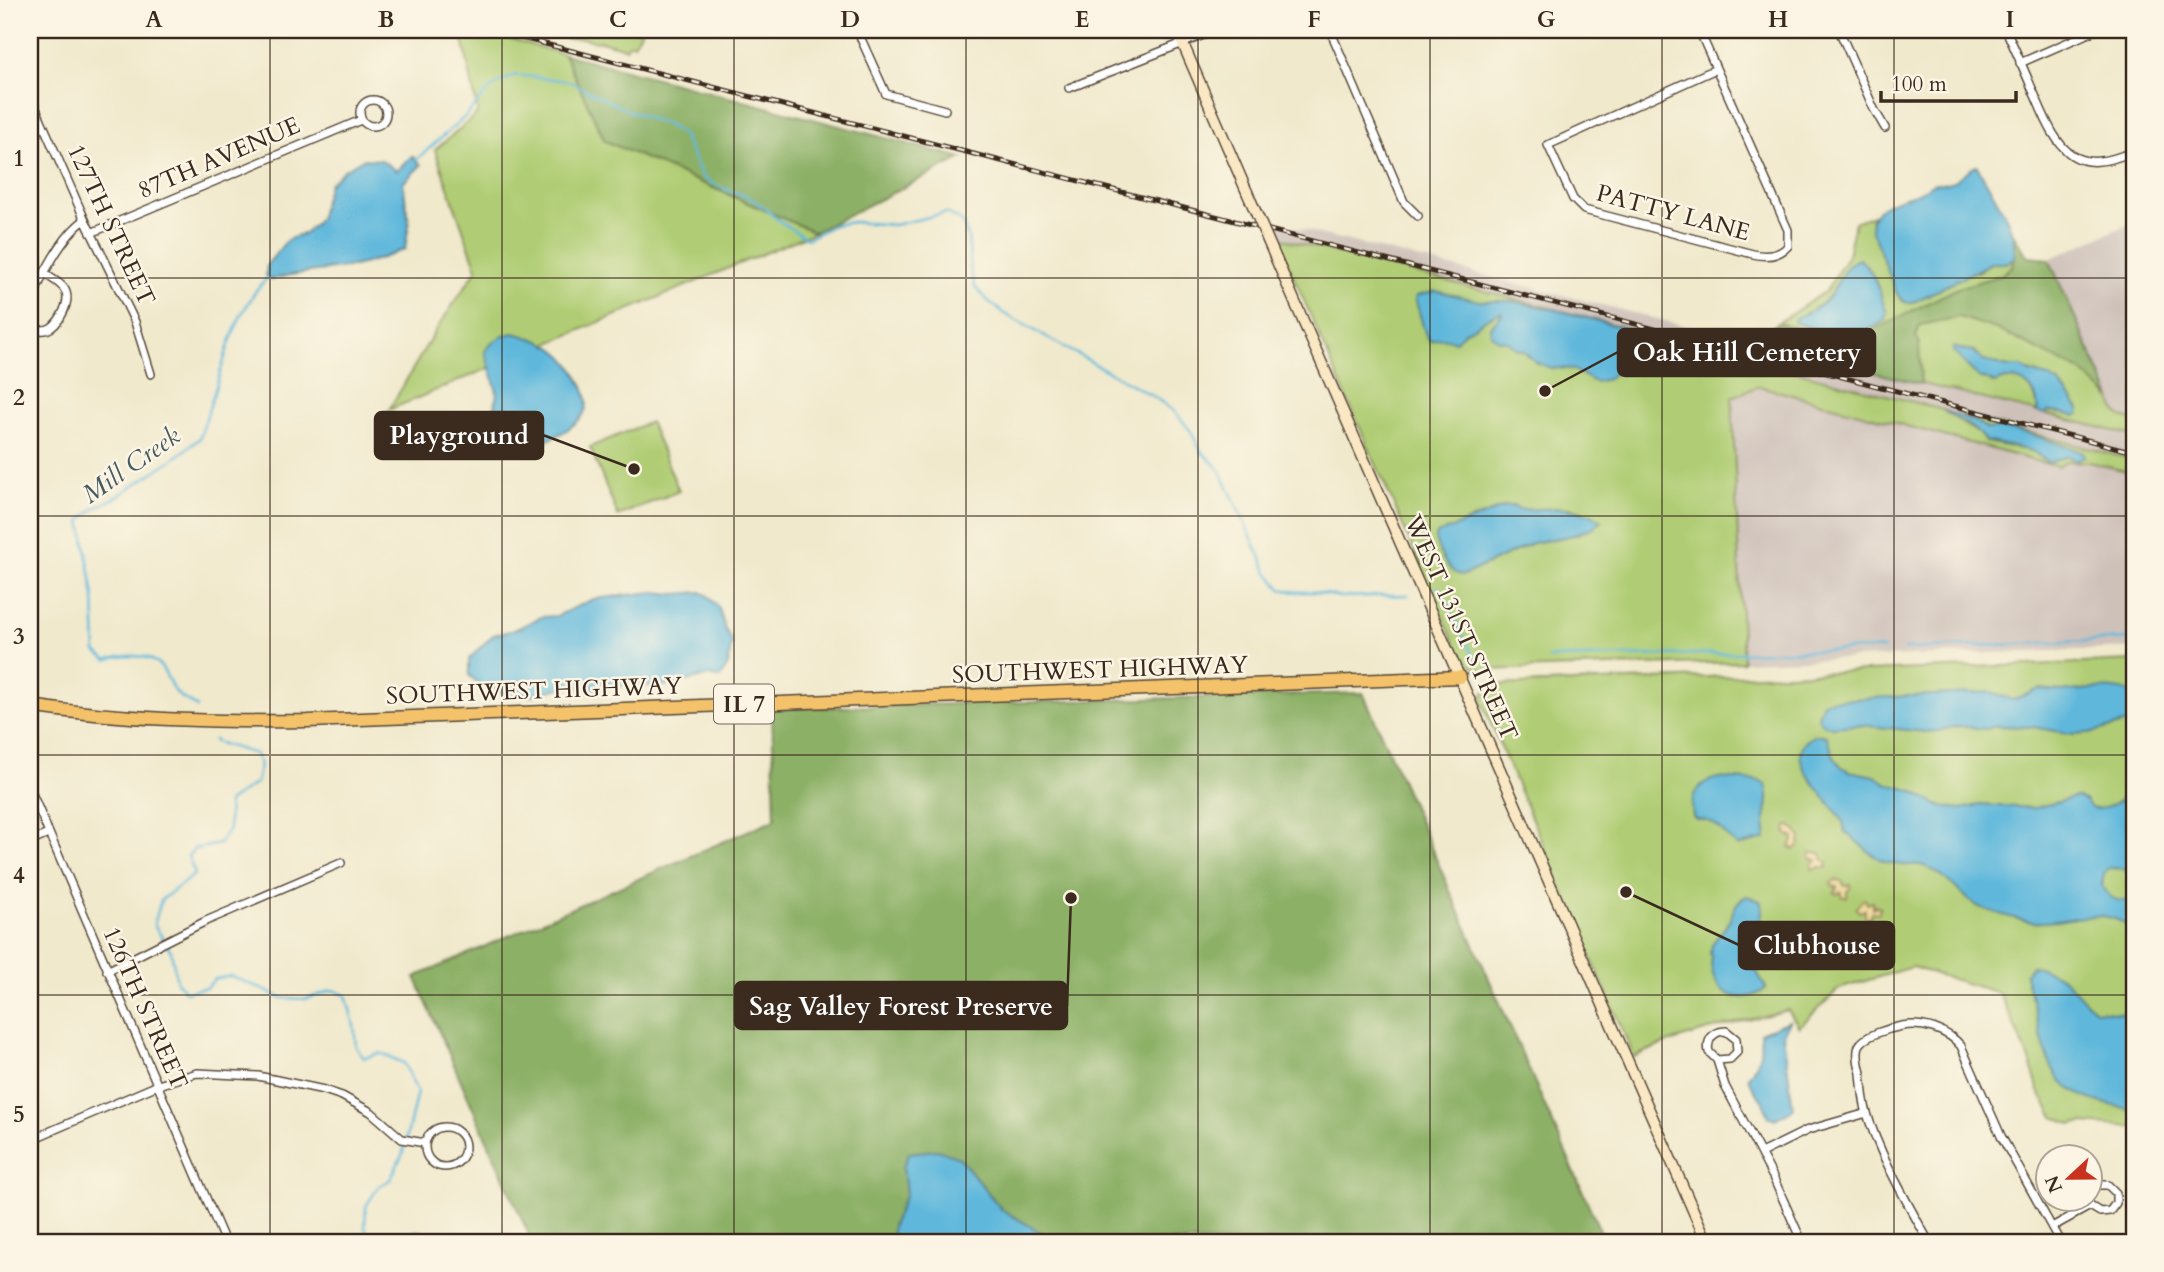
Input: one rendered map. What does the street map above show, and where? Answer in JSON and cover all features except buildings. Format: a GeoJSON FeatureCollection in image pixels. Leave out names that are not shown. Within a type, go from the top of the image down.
{"type":"FeatureCollection","features":[{"type":"Feature","properties":{"kind":"main road","name":"SOUTHWEST HIGHWAY"},"geometry":{"type":"LineString","coordinates":[[30,706],[74,713],[159,720],[308,721],[1460,677]]}},
{"type":"Feature","properties":{"kind":"street"},"geometry":{"type":"LineString","coordinates":[[857,30],[886,94],[945,110]]}},
{"type":"Feature","properties":{"kind":"street","name":"WEST 131ST STREET"},"geometry":{"type":"LineString","coordinates":[[1177,30],[1706,1242]]}},
{"type":"Feature","properties":{"kind":"street"},"geometry":{"type":"LineString","coordinates":[[1069,88],[1216,30]]}},
{"type":"Feature","properties":{"kind":"street"},"geometry":{"type":"LineString","coordinates":[[1329,30],[1404,202],[1418,216]]}},
{"type":"Feature","properties":{"kind":"street"},"geometry":{"type":"LineString","coordinates":[[1699,30],[1716,69]]}},
{"type":"Feature","properties":{"kind":"street"},"geometry":{"type":"LineString","coordinates":[[1839,30],[1885,128]]}},
{"type":"Feature","properties":{"kind":"street"},"geometry":{"type":"LineString","coordinates":[[2007,30],[2050,131],[2058,143],[2077,158],[2090,162],[2104,162],[2134,151]]}},
{"type":"Feature","properties":{"kind":"street"},"geometry":{"type":"LineString","coordinates":[[2021,63],[2096,30]]}},
{"type":"Feature","properties":{"kind":"street","name":"PATTY LANE"},"geometry":{"type":"LineString","coordinates":[[1716,69],[1788,230],[1790,241],[1784,251],[1778,254],[1762,256],[1584,210],[1573,199],[1548,145],[1716,69]]}},
{"type":"Feature","properties":{"kind":"street","name":"127TH STREET"},"geometry":{"type":"LineString","coordinates":[[30,95],[91,233],[135,322],[151,374]]}},
{"type":"Feature","properties":{"kind":"street","name":"87TH AVENUE"},"geometry":{"type":"LineString","coordinates":[[91,233],[361,120]]}},
{"type":"Feature","properties":{"kind":"street"},"geometry":{"type":"LineString","coordinates":[[30,305],[42,277],[69,234],[85,220]]}},
{"type":"Feature","properties":{"kind":"street"},"geometry":{"type":"LineString","coordinates":[[30,282],[42,277],[58,282],[66,291],[67,301],[63,313],[52,327],[45,330],[30,329]]}},
{"type":"Feature","properties":{"kind":"street","name":"126TH STREET"},"geometry":{"type":"LineString","coordinates":[[30,789],[225,1242]]}},
{"type":"Feature","properties":{"kind":"street"},"geometry":{"type":"LineString","coordinates":[[30,842],[48,834]]}},
{"type":"Feature","properties":{"kind":"street"},"geometry":{"type":"LineString","coordinates":[[107,971],[206,921],[341,863]]}},
{"type":"Feature","properties":{"kind":"street"},"geometry":{"type":"LineString","coordinates":[[1929,1242],[1895,1180],[1867,1113],[1858,1049],[1864,1039],[1915,1025],[1943,1032],[1957,1041],[2001,1136],[2060,1242]]}},
{"type":"Feature","properties":{"kind":"street"},"geometry":{"type":"LineString","coordinates":[[1717,1060],[1730,1059],[1737,1052],[1736,1039],[1726,1031],[1714,1034],[1710,1040],[1709,1052],[1717,1060],[1725,1086],[1761,1153],[1802,1242]]}},
{"type":"Feature","properties":{"kind":"street"},"geometry":{"type":"LineString","coordinates":[[30,1140],[158,1085],[197,1073],[258,1076],[324,1090],[342,1096],[371,1112],[402,1139],[425,1143]]}},
{"type":"Feature","properties":{"kind":"street"},"geometry":{"type":"LineString","coordinates":[[1761,1153],[1808,1130],[1867,1113]]}},
{"type":"Feature","properties":{"kind":"street"},"geometry":{"type":"LineString","coordinates":[[448,1127],[455,1129],[463,1137],[464,1154],[451,1166],[438,1165],[427,1155],[425,1143],[434,1129],[448,1127]]}},
{"type":"Feature","properties":{"kind":"street"},"geometry":{"type":"LineString","coordinates":[[2104,1185],[2113,1188],[2117,1198],[2114,1207],[2104,1212]]}},
{"type":"Feature","properties":{"kind":"street"},"geometry":{"type":"LineString","coordinates":[[2052,1227],[2074,1212]]}},
{"type":"Feature","properties":{"kind":"shaded area"},"geometry":{"type":"Polygon","coordinates":[[[1269,221],[1748,342],[2125,433],[2049,259],[2134,222],[2134,460],[1276,237],[1269,221]]]}},
{"type":"Feature","properties":{"kind":"shaded area"},"geometry":{"type":"Polygon","coordinates":[[[1759,386],[2058,467],[2067,461],[2089,462],[2134,473],[2134,648],[1743,662],[1732,397],[1759,386]]]}},
{"type":"Feature","properties":{"kind":"green space"},"geometry":{"type":"Polygon","coordinates":[[[461,30],[477,30],[564,54],[605,141],[815,232],[389,410],[432,336],[477,269],[435,150],[478,113],[461,30]]]}},
{"type":"Feature","properties":{"kind":"green space"},"geometry":{"type":"Polygon","coordinates":[[[539,30],[641,32],[634,44],[630,43],[626,48],[583,38],[568,39],[539,30]]]}},
{"type":"Feature","properties":{"kind":"green space"},"geometry":{"type":"Polygon","coordinates":[[[564,54],[962,158],[815,232],[605,141],[564,54]]]}},
{"type":"Feature","properties":{"kind":"green space"},"geometry":{"type":"Polygon","coordinates":[[[1873,215],[1871,220],[1977,272],[1991,263],[2005,263],[2014,258],[2012,265],[2088,363],[2095,361],[2117,413],[2134,420],[2134,436],[2045,414],[2048,411],[2072,415],[2079,409],[2060,384],[2036,373],[1983,361],[1975,351],[1953,351],[1980,379],[1992,383],[2004,378],[2014,379],[2026,384],[2036,400],[2037,412],[1894,377],[1919,343],[1916,337],[1920,324],[1850,339],[1827,337],[1778,323],[1826,291],[1848,255],[1855,222],[1873,215]],[[1871,273],[1833,292],[1821,305],[1813,309],[1819,330],[1853,335],[1884,321],[1887,312],[1871,273]]]}},
{"type":"Feature","properties":{"kind":"green space"},"geometry":{"type":"Polygon","coordinates":[[[2012,232],[2028,257],[2049,259],[2111,399],[2081,371],[1996,329],[1959,317],[1920,325],[1916,337],[1919,343],[1921,384],[1748,342],[1778,323],[1827,337],[1850,339],[1866,334],[1958,288],[2001,275],[2012,266],[2015,250],[2012,232]]]}},
{"type":"Feature","properties":{"kind":"green space"},"geometry":{"type":"Polygon","coordinates":[[[1276,237],[1944,410],[1977,432],[1985,442],[2033,451],[2046,462],[2068,456],[2074,459],[2082,452],[2000,428],[1988,429],[1961,415],[2134,460],[2134,473],[2089,462],[2067,461],[2058,467],[1759,386],[1732,397],[1743,662],[1482,670],[1468,664],[1458,651],[1276,237]],[[1513,506],[1504,507],[1470,520],[1439,552],[1451,570],[1464,575],[1533,543],[1574,535],[1594,527],[1585,513],[1578,509],[1520,509],[1513,506]]]}},
{"type":"Feature","properties":{"kind":"green space"},"geometry":{"type":"Polygon","coordinates":[[[650,422],[679,491],[618,516],[590,447],[650,422]]]}},
{"type":"Feature","properties":{"kind":"green space"},"geometry":{"type":"Polygon","coordinates":[[[2134,661],[2134,1127],[2072,1124],[2054,1117],[2038,1089],[2030,1060],[1999,993],[1912,967],[1839,989],[1799,1027],[1788,1010],[1691,1035],[1634,1057],[1482,703],[1485,691],[1495,685],[2134,661]]]}},
{"type":"Feature","properties":{"kind":"green space"},"geometry":{"type":"Polygon","coordinates":[[[1363,693],[1605,1242],[1057,1242],[1001,1209],[960,1158],[903,1167],[906,1194],[892,1226],[892,1242],[532,1242],[415,977],[775,819],[772,709],[1363,693]]]}},
{"type":"Feature","properties":{"kind":"sand"},"geometry":{"type":"Polygon","coordinates":[[[1787,826],[1791,826],[1801,837],[1799,846],[1795,849],[1790,847],[1794,838],[1786,834],[1787,826]]]}},
{"type":"Feature","properties":{"kind":"sand"},"geometry":{"type":"Polygon","coordinates":[[[1811,853],[1822,853],[1823,859],[1828,863],[1827,868],[1812,869],[1812,864],[1817,860],[1810,858],[1811,853]]]}},
{"type":"Feature","properties":{"kind":"sand"},"geometry":{"type":"Polygon","coordinates":[[[1835,880],[1842,881],[1844,886],[1851,885],[1847,897],[1843,897],[1841,892],[1835,893],[1837,887],[1831,883],[1835,880]]]}},
{"type":"Feature","properties":{"kind":"sand"},"geometry":{"type":"Polygon","coordinates":[[[1865,899],[1867,904],[1873,902],[1873,908],[1880,908],[1878,913],[1872,912],[1869,918],[1865,916],[1865,910],[1859,912],[1856,908],[1865,899]]]}},
{"type":"Feature","properties":{"kind":"water"},"geometry":{"type":"Polygon","coordinates":[[[412,156],[421,165],[403,183],[409,224],[405,249],[358,265],[271,280],[266,275],[267,265],[287,240],[306,233],[319,219],[329,184],[344,170],[363,159],[381,160],[397,171],[412,156]]]}},
{"type":"Feature","properties":{"kind":"water"},"geometry":{"type":"Polygon","coordinates":[[[1977,166],[2013,235],[2014,258],[2005,263],[1991,263],[1916,301],[1904,302],[1897,294],[1872,231],[1874,215],[1886,204],[1918,193],[1932,184],[1953,182],[1977,166]]]}},
{"type":"Feature","properties":{"kind":"water"},"geometry":{"type":"Polygon","coordinates":[[[1859,259],[1869,268],[1875,281],[1887,312],[1884,321],[1873,328],[1851,334],[1817,330],[1794,322],[1795,318],[1824,302],[1849,266],[1859,259]]]}},
{"type":"Feature","properties":{"kind":"water"},"geometry":{"type":"Polygon","coordinates":[[[1436,291],[1480,301],[1511,301],[1557,310],[1629,329],[1636,335],[1637,350],[1629,353],[1625,360],[1625,369],[1616,371],[1608,379],[1595,382],[1572,369],[1551,368],[1535,362],[1524,351],[1507,341],[1498,340],[1491,334],[1490,327],[1501,312],[1465,331],[1456,341],[1442,338],[1430,341],[1415,298],[1436,291]]]}},
{"type":"Feature","properties":{"kind":"water"},"geometry":{"type":"Polygon","coordinates":[[[513,333],[546,344],[563,356],[576,373],[587,400],[583,415],[578,421],[550,439],[530,446],[506,444],[492,429],[497,392],[485,351],[497,339],[513,333]]]}},
{"type":"Feature","properties":{"kind":"water"},"geometry":{"type":"Polygon","coordinates":[[[1953,347],[1971,350],[1983,361],[2006,367],[2021,367],[2048,377],[2060,384],[2079,409],[2079,414],[2076,416],[2048,411],[2045,414],[2037,412],[2035,396],[2025,384],[2011,379],[1995,383],[1980,379],[1953,351],[1953,347]]]}},
{"type":"Feature","properties":{"kind":"water"},"geometry":{"type":"Polygon","coordinates":[[[1943,410],[1988,429],[2023,432],[2083,452],[2085,456],[2076,460],[2067,456],[2049,463],[2032,451],[1985,441],[1971,427],[1943,410]]]}},
{"type":"Feature","properties":{"kind":"water"},"geometry":{"type":"Polygon","coordinates":[[[1513,506],[1519,510],[1573,510],[1593,515],[1601,521],[1594,527],[1574,535],[1533,543],[1464,575],[1453,571],[1442,556],[1435,539],[1437,534],[1504,507],[1513,506]]]}},
{"type":"Feature","properties":{"kind":"water"},"geometry":{"type":"Polygon","coordinates":[[[654,592],[701,592],[719,608],[725,629],[732,641],[728,665],[721,677],[709,676],[660,687],[634,685],[587,689],[567,686],[535,695],[510,697],[481,686],[469,675],[469,659],[493,635],[514,630],[541,617],[557,616],[593,599],[654,592]]]}},
{"type":"Feature","properties":{"kind":"water"},"geometry":{"type":"Polygon","coordinates":[[[2039,689],[2110,689],[2127,692],[2134,695],[2134,718],[2128,723],[2089,733],[2073,734],[2032,727],[1996,726],[1987,729],[1958,726],[1925,732],[1860,725],[1831,727],[1822,723],[1818,717],[1823,702],[1831,700],[1991,692],[2013,700],[2039,689]]]}},
{"type":"Feature","properties":{"kind":"water"},"geometry":{"type":"Polygon","coordinates":[[[1816,735],[1827,737],[1834,757],[1849,771],[1875,776],[1886,783],[1913,791],[1937,805],[1960,809],[1980,805],[2035,808],[2076,797],[2085,800],[2091,808],[2103,809],[2134,790],[2134,869],[2109,868],[2104,873],[2102,886],[2107,894],[2115,899],[2134,901],[2134,932],[2123,923],[2100,916],[2032,922],[1986,910],[1930,869],[1919,865],[1894,864],[1873,855],[1845,833],[1843,822],[1803,765],[1800,754],[1804,743],[1816,735]]]}},
{"type":"Feature","properties":{"kind":"water"},"geometry":{"type":"Polygon","coordinates":[[[1719,778],[1759,781],[1766,785],[1766,839],[1738,846],[1715,825],[1693,816],[1692,802],[1697,790],[1706,782],[1719,778]]]}},
{"type":"Feature","properties":{"kind":"water"},"geometry":{"type":"Polygon","coordinates":[[[1747,896],[1760,901],[1762,907],[1749,950],[1753,965],[1766,988],[1755,995],[1739,997],[1720,988],[1713,975],[1710,954],[1712,945],[1727,925],[1735,906],[1747,896]]]}},
{"type":"Feature","properties":{"kind":"water"},"geometry":{"type":"Polygon","coordinates":[[[2031,966],[2056,974],[2096,1010],[2134,1014],[2134,1110],[2087,1098],[2072,1090],[2052,1068],[2025,974],[2031,966]]]}},
{"type":"Feature","properties":{"kind":"water"},"geometry":{"type":"Polygon","coordinates":[[[1789,1021],[1783,1034],[1793,1107],[1775,1119],[1769,1117],[1748,1077],[1759,1057],[1760,1033],[1789,1021]]]}},
{"type":"Feature","properties":{"kind":"water"},"geometry":{"type":"Polygon","coordinates":[[[937,1150],[960,1158],[1001,1209],[1057,1242],[892,1242],[892,1226],[906,1194],[903,1167],[909,1153],[937,1150]]]}},
{"type":"Feature","properties":{"kind":"waterway"},"geometry":{"type":"LineString","coordinates":[[416,160],[466,116],[488,91],[516,75],[568,81],[627,110],[665,124],[682,134],[703,178],[721,188],[746,196],[807,239],[834,225],[853,222],[894,225],[946,213],[962,221],[968,237],[975,287],[986,299],[1003,313],[1156,398],[1175,412],[1190,430],[1201,451],[1220,470],[1267,571],[1281,589],[1340,597],[1408,595]]}},
{"type":"Feature","properties":{"kind":"waterway","name":"Mill Creek"},"geometry":{"type":"LineString","coordinates":[[197,708],[177,694],[156,662],[136,656],[107,660],[96,652],[94,596],[81,520],[200,438],[229,344],[241,315],[268,277]]}},
{"type":"Feature","properties":{"kind":"waterway"},"geometry":{"type":"LineString","coordinates":[[1436,588],[1441,589],[1474,657],[1480,658]]}},
{"type":"Feature","properties":{"kind":"waterway"},"geometry":{"type":"LineString","coordinates":[[1905,649],[2134,639]]}},
{"type":"Feature","properties":{"kind":"waterway"},"geometry":{"type":"LineString","coordinates":[[1549,658],[1884,649]]}},
{"type":"Feature","properties":{"kind":"waterway","name":"Mill Creek"},"geometry":{"type":"LineString","coordinates":[[214,740],[255,754],[260,765],[256,783],[228,802],[229,829],[219,844],[194,849],[188,856],[195,874],[161,900],[154,925],[171,951],[177,982],[186,992],[207,987],[215,979],[231,976],[282,998],[306,999],[333,990],[346,995],[354,1025],[356,1047],[364,1058],[380,1053],[404,1063],[417,1092],[403,1153],[390,1180],[379,1186],[366,1206],[365,1228],[374,1242]]}},
{"type":"Feature","properties":{"kind":"waterway","name":"Mill Creek"},"geometry":{"type":"LineString","coordinates":[[392,1242],[414,1231],[424,1232],[437,1242]]}},
{"type":"Feature","properties":{"kind":"railway"},"geometry":{"type":"LineString","coordinates":[[491,30],[2134,452]]}},
{"type":"Feature","properties":{"kind":"place","name":"Oak Hill Cemetery"},"geometry":{"type":"Point","coordinates":[1545,391]}},
{"type":"Feature","properties":{"kind":"place","name":"Playground"},"geometry":{"type":"Point","coordinates":[634,469]}},
{"type":"Feature","properties":{"kind":"place","name":"Clubhouse"},"geometry":{"type":"Point","coordinates":[1626,892]}},
{"type":"Feature","properties":{"kind":"place","name":"Sag Valley Forest Preserve"},"geometry":{"type":"Point","coordinates":[1071,898]}}]}
